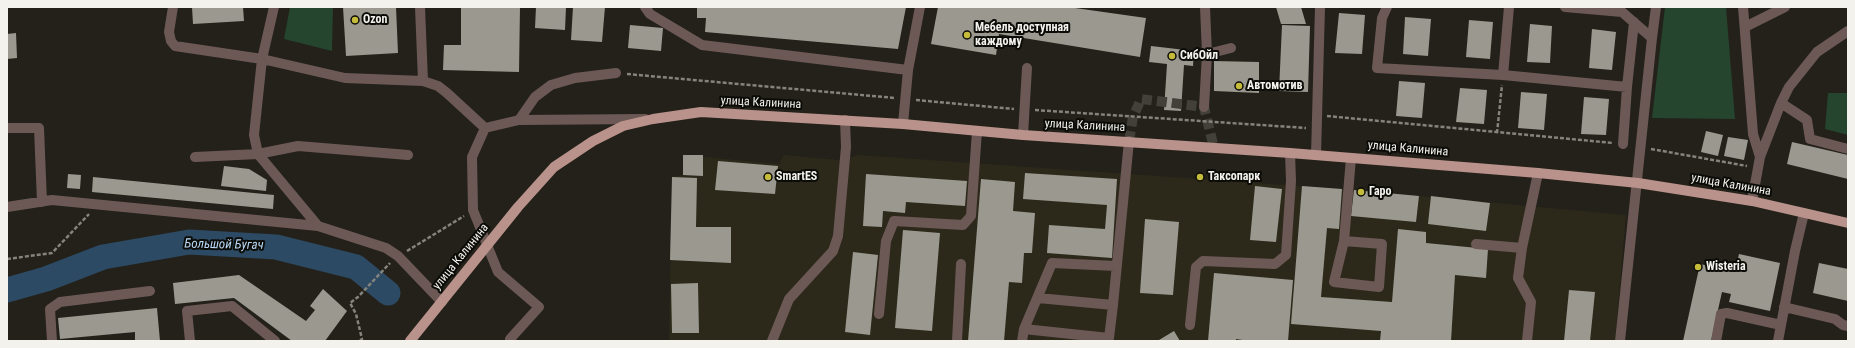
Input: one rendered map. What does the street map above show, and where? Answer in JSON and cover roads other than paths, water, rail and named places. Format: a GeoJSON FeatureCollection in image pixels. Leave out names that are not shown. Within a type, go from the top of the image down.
{"type":"FeatureCollection","features":[{"type":"Feature","properties":{"kind":"main road","name":"улица Калинина"},"geometry":{"type":"LineString","coordinates":[[410,341],[518,207],[554,167],[599,138],[623,126],[653,119],[700,112],[902,124],[1023,135],[1129,141],[1538,173],[1638,183],[1752,201],[1848,223]]}},
{"type":"Feature","properties":{"kind":"street"},"geometry":{"type":"LineString","coordinates":[[173,7],[169,32],[171,41],[175,46],[262,59],[345,78],[423,81],[438,86],[485,128]]}},
{"type":"Feature","properties":{"kind":"street"},"geometry":{"type":"LineString","coordinates":[[274,7],[262,59],[254,135],[258,154],[318,226]]}},
{"type":"Feature","properties":{"kind":"street"},"geometry":{"type":"LineString","coordinates":[[420,7],[423,81]]}},
{"type":"Feature","properties":{"kind":"street"},"geometry":{"type":"LineString","coordinates":[[645,7],[650,14],[702,45],[908,70]]}},
{"type":"Feature","properties":{"kind":"street"},"geometry":{"type":"LineString","coordinates":[[902,124],[908,70],[920,7]]}},
{"type":"Feature","properties":{"kind":"street"},"geometry":{"type":"LineString","coordinates":[[1204,107],[1207,54],[1205,7]]}},
{"type":"Feature","properties":{"kind":"street"},"geometry":{"type":"LineString","coordinates":[[1316,155],[1320,7]]}},
{"type":"Feature","properties":{"kind":"street"},"geometry":{"type":"LineString","coordinates":[[1387,7],[1382,18],[1377,68],[1503,75],[1627,87]]}},
{"type":"Feature","properties":{"kind":"street"},"geometry":{"type":"LineString","coordinates":[[1503,75],[1509,7]]}},
{"type":"Feature","properties":{"kind":"street"},"geometry":{"type":"LineString","coordinates":[[1565,7],[1625,10],[1634,22],[1652,38]]}},
{"type":"Feature","properties":{"kind":"street"},"geometry":{"type":"LineString","coordinates":[[1620,341],[1656,7]]}},
{"type":"Feature","properties":{"kind":"street"},"geometry":{"type":"LineString","coordinates":[[1743,7],[1753,134],[1760,157]]}},
{"type":"Feature","properties":{"kind":"street"},"geometry":{"type":"LineString","coordinates":[[1745,27],[1785,7]]}},
{"type":"Feature","properties":{"kind":"street"},"geometry":{"type":"LineString","coordinates":[[1623,144],[1634,22]]}},
{"type":"Feature","properties":{"kind":"street"},"geometry":{"type":"LineString","coordinates":[[1752,201],[1760,157],[1780,103],[1789,87],[1817,52],[1848,31]]}},
{"type":"Feature","properties":{"kind":"street"},"geometry":{"type":"LineString","coordinates":[[1207,54],[1231,48]]}},
{"type":"Feature","properties":{"kind":"street"},"geometry":{"type":"LineString","coordinates":[[1023,135],[1027,68]]}},
{"type":"Feature","properties":{"kind":"street"},"geometry":{"type":"LineString","coordinates":[[519,120],[535,97],[551,86],[574,78],[616,73]]}},
{"type":"Feature","properties":{"kind":"street"},"geometry":{"type":"LineString","coordinates":[[1780,103],[1807,120],[1810,139],[1848,148]]}},
{"type":"Feature","properties":{"kind":"street"},"geometry":{"type":"LineString","coordinates":[[485,128],[519,120],[653,119]]}},
{"type":"Feature","properties":{"kind":"street"},"geometry":{"type":"LineString","coordinates":[[772,341],[789,299],[833,251],[838,236],[846,147],[845,120]]}},
{"type":"Feature","properties":{"kind":"street"},"geometry":{"type":"LineString","coordinates":[[7,128],[39,128],[42,202]]}},
{"type":"Feature","properties":{"kind":"street"},"geometry":{"type":"LineString","coordinates":[[485,128],[472,158],[473,210],[486,246],[498,272],[539,307],[510,339]]}},
{"type":"Feature","properties":{"kind":"street"},"geometry":{"type":"LineString","coordinates":[[879,314],[886,241],[894,221],[963,225],[971,216],[977,131]]}},
{"type":"Feature","properties":{"kind":"street"},"geometry":{"type":"LineString","coordinates":[[1024,329],[1109,338],[1129,141]]}},
{"type":"Feature","properties":{"kind":"street"},"geometry":{"type":"LineString","coordinates":[[194,157],[258,154],[298,146],[408,155]]}},
{"type":"Feature","properties":{"kind":"street"},"geometry":{"type":"LineString","coordinates":[[1190,325],[1196,267],[1203,260],[1275,264],[1286,255],[1291,181],[1290,153]]}},
{"type":"Feature","properties":{"kind":"street"},"geometry":{"type":"LineString","coordinates":[[1344,241],[1382,244],[1379,287],[1334,282],[1344,241],[1351,158]]}},
{"type":"Feature","properties":{"kind":"street"},"geometry":{"type":"LineString","coordinates":[[1528,341],[1530,302],[1518,278],[1522,248],[1538,173]]}},
{"type":"Feature","properties":{"kind":"street"},"geometry":{"type":"LineString","coordinates":[[7,207],[52,200],[318,226],[386,248],[398,256],[442,302]]}},
{"type":"Feature","properties":{"kind":"street"},"geometry":{"type":"LineString","coordinates":[[1778,341],[1795,251],[1804,213]]}},
{"type":"Feature","properties":{"kind":"street"},"geometry":{"type":"LineString","coordinates":[[1476,244],[1522,248]]}},
{"type":"Feature","properties":{"kind":"street"},"geometry":{"type":"LineString","coordinates":[[1022,341],[1024,329],[1052,263],[1116,266]]}},
{"type":"Feature","properties":{"kind":"street"},"geometry":{"type":"LineString","coordinates":[[957,341],[961,264]]}},
{"type":"Feature","properties":{"kind":"street"},"geometry":{"type":"LineString","coordinates":[[52,341],[50,309],[60,302],[150,291]]}},
{"type":"Feature","properties":{"kind":"street"},"geometry":{"type":"LineString","coordinates":[[1038,298],[1113,305]]}},
{"type":"Feature","properties":{"kind":"street"},"geometry":{"type":"LineString","coordinates":[[190,341],[187,312],[232,306],[275,341]]}},
{"type":"Feature","properties":{"kind":"street"},"geometry":{"type":"LineString","coordinates":[[1784,307],[1835,319],[1843,325],[1848,326]]}},
{"type":"Feature","properties":{"kind":"street"},"geometry":{"type":"LineString","coordinates":[[1716,341],[1721,314],[1726,313],[1781,325]]}},
{"type":"Feature","properties":{"kind":"waterway","name":"Большой Бугач"},"geometry":{"type":"LineString","coordinates":[[7,290],[46,279],[103,257],[189,242],[276,247],[356,267],[388,293]]}},
{"type":"Feature","properties":{"kind":"tunnel"},"geometry":{"type":"LineString","coordinates":[[1129,141],[1133,117],[1141,99],[1204,107],[1214,148]]}},
{"type":"Feature","properties":{"kind":"place","name":"Ozon"},"geometry":{"type":"Point","coordinates":[355,20]}},
{"type":"Feature","properties":{"kind":"place","name":"Мебель доступная каждому"},"geometry":{"type":"Point","coordinates":[967,35]}},
{"type":"Feature","properties":{"kind":"place","name":"СибОйл"},"geometry":{"type":"Point","coordinates":[1172,56]}},
{"type":"Feature","properties":{"kind":"place","name":"Автомотив"},"geometry":{"type":"Point","coordinates":[1239,86]}},
{"type":"Feature","properties":{"kind":"place","name":"SmartES"},"geometry":{"type":"Point","coordinates":[768,177]}},
{"type":"Feature","properties":{"kind":"place","name":"Таксопарк"},"geometry":{"type":"Point","coordinates":[1200,177]}},
{"type":"Feature","properties":{"kind":"place","name":"Гаро"},"geometry":{"type":"Point","coordinates":[1361,192]}},
{"type":"Feature","properties":{"kind":"place","name":"Wisteria"},"geometry":{"type":"Point","coordinates":[1698,267]}}]}
